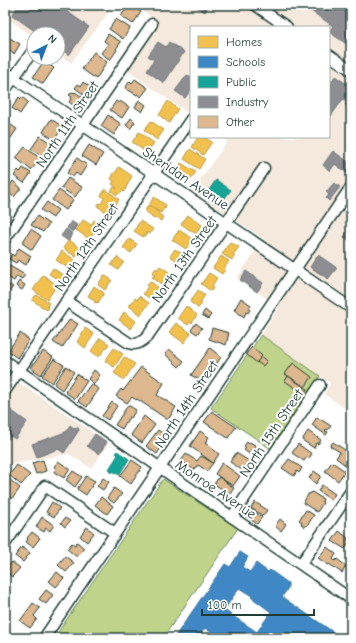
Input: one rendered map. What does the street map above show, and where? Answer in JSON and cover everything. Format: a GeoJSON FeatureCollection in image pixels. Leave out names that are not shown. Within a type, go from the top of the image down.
{"type":"FeatureCollection","features":[{"type":"Feature","properties":{"kind":"street"},"geometry":{"type":"LineString","coordinates":[[255,5],[286,26]]}},
{"type":"Feature","properties":{"kind":"street","name":"North 11th Street"},"geometry":{"type":"LineString","coordinates":[[5,239],[152,24]]}},
{"type":"Feature","properties":{"kind":"street"},"geometry":{"type":"LineString","coordinates":[[330,56],[351,70]]}},
{"type":"Feature","properties":{"kind":"street"},"geometry":{"type":"LineString","coordinates":[[5,90],[26,61]]}},
{"type":"Feature","properties":{"kind":"street","name":"Sheridan Avenue"},"geometry":{"type":"LineString","coordinates":[[5,72],[351,308]]}},
{"type":"Feature","properties":{"kind":"street","name":"North 12th Street"},"geometry":{"type":"LineString","coordinates":[[5,391],[190,120]]}},
{"type":"Feature","properties":{"kind":"street","name":"North 13th Street"},"geometry":{"type":"LineString","coordinates":[[66,301],[129,343],[138,344],[144,340],[264,168]]}},
{"type":"Feature","properties":{"kind":"street","name":"North 14th Street"},"geometry":{"type":"LineString","coordinates":[[44,638],[351,187]]}},
{"type":"Feature","properties":{"kind":"street","name":"Monroe Avenue"},"geometry":{"type":"LineString","coordinates":[[5,361],[351,599]]}},
{"type":"Feature","properties":{"kind":"street","name":"North 15th Street"},"geometry":{"type":"LineString","coordinates":[[232,517],[320,385]]}},
{"type":"Feature","properties":{"kind":"street"},"geometry":{"type":"LineString","coordinates":[[5,544],[45,486],[115,533]]}},
{"type":"Feature","properties":{"kind":"street"},"geometry":{"type":"LineString","coordinates":[[301,564],[351,491]]}},
{"type":"Feature","properties":{"kind":"shaded area"},"geometry":{"type":"Polygon","coordinates":[[[5,5],[114,5],[71,63],[66,60],[66,26],[26,26],[26,31],[5,17],[5,5]]]}},
{"type":"Feature","properties":{"kind":"shaded area"},"geometry":{"type":"Polygon","coordinates":[[[133,5],[351,5],[351,412],[324,394],[330,383],[261,335],[279,307],[237,278],[264,239],[192,191],[227,142],[222,138],[330,138],[330,26],[190,26],[190,114],[125,69],[157,21],[133,5]]]}},
{"type":"Feature","properties":{"kind":"shaded area"},"geometry":{"type":"Polygon","coordinates":[[[5,373],[109,443],[91,468],[68,454],[7,465],[5,468],[5,373]]]}},
{"type":"Feature","properties":{"kind":"green space"},"geometry":{"type":"Polygon","coordinates":[[[261,335],[320,376],[271,449],[211,408],[261,335]]]}},
{"type":"Feature","properties":{"kind":"green space"},"geometry":{"type":"Polygon","coordinates":[[[163,479],[238,528],[163,638],[54,638],[163,479]]]}},
{"type":"Feature","properties":{"kind":"building: Homes"},"geometry":{"type":"Polygon","coordinates":[[[168,101],[178,109],[169,123],[159,115],[168,101]]]}},
{"type":"Feature","properties":{"kind":"building: Homes"},"geometry":{"type":"Polygon","coordinates":[[[151,121],[164,130],[157,140],[144,130],[151,121]]]}},
{"type":"Feature","properties":{"kind":"building: Homes"},"geometry":{"type":"Polygon","coordinates":[[[139,132],[154,143],[147,153],[132,142],[139,132]]]}},
{"type":"Feature","properties":{"kind":"building: Homes"},"geometry":{"type":"Polygon","coordinates":[[[197,138],[206,138],[212,142],[203,155],[192,147],[197,138]]]}},
{"type":"Feature","properties":{"kind":"building: Homes"},"geometry":{"type":"Polygon","coordinates":[[[190,149],[205,159],[199,169],[184,159],[190,149]]]}},
{"type":"Feature","properties":{"kind":"building: Homes"},"geometry":{"type":"Polygon","coordinates":[[[181,163],[196,172],[189,182],[175,173],[181,163]]]}},
{"type":"Feature","properties":{"kind":"building: Homes"},"geometry":{"type":"Polygon","coordinates":[[[119,167],[132,176],[124,192],[122,191],[117,195],[111,191],[114,187],[117,188],[112,184],[114,181],[111,179],[119,167]]]}},
{"type":"Feature","properties":{"kind":"building: Homes"},"geometry":{"type":"Polygon","coordinates":[[[105,189],[119,199],[115,206],[111,203],[110,206],[116,210],[111,216],[97,206],[99,203],[101,204],[104,198],[101,196],[105,189]]]}},
{"type":"Feature","properties":{"kind":"building: Homes"},"geometry":{"type":"Polygon","coordinates":[[[154,197],[166,205],[166,208],[164,208],[161,213],[149,205],[154,197]]]}},
{"type":"Feature","properties":{"kind":"building: Homes"},"geometry":{"type":"Polygon","coordinates":[[[148,205],[163,217],[161,221],[155,218],[154,219],[145,211],[148,205]]]}},
{"type":"Feature","properties":{"kind":"building: Homes"},"geometry":{"type":"Polygon","coordinates":[[[188,215],[202,225],[196,234],[181,224],[188,215]]]}},
{"type":"Feature","properties":{"kind":"building: Homes"},"geometry":{"type":"Polygon","coordinates":[[[83,220],[91,225],[94,220],[100,224],[89,239],[76,230],[83,220]]]}},
{"type":"Feature","properties":{"kind":"building: Homes"},"geometry":{"type":"Polygon","coordinates":[[[140,221],[153,229],[150,234],[146,232],[146,236],[144,235],[143,237],[134,231],[140,221]]]}},
{"type":"Feature","properties":{"kind":"building: Homes"},"geometry":{"type":"Polygon","coordinates":[[[179,230],[193,239],[186,249],[172,240],[179,230]]]}},
{"type":"Feature","properties":{"kind":"building: Homes"},"geometry":{"type":"Polygon","coordinates":[[[129,239],[137,244],[131,253],[123,248],[129,239]]]}},
{"type":"Feature","properties":{"kind":"building: Homes"},"geometry":{"type":"Polygon","coordinates":[[[69,240],[82,249],[76,257],[63,248],[69,240]]]}},
{"type":"Feature","properties":{"kind":"building: Homes"},"geometry":{"type":"Polygon","coordinates":[[[230,242],[239,247],[233,255],[235,256],[232,260],[222,254],[230,242]]]}},
{"type":"Feature","properties":{"kind":"building: Homes"},"geometry":{"type":"Polygon","coordinates":[[[175,249],[186,256],[181,263],[170,256],[175,249]]]}},
{"type":"Feature","properties":{"kind":"building: Homes"},"geometry":{"type":"Polygon","coordinates":[[[62,251],[75,260],[69,269],[56,260],[62,251]]]}},
{"type":"Feature","properties":{"kind":"building: Homes"},"geometry":{"type":"Polygon","coordinates":[[[221,256],[229,261],[222,274],[213,268],[221,256]]]}},
{"type":"Feature","properties":{"kind":"building: Homes"},"geometry":{"type":"Polygon","coordinates":[[[117,257],[124,262],[118,270],[111,265],[117,257]]]}},
{"type":"Feature","properties":{"kind":"building: Homes"},"geometry":{"type":"Polygon","coordinates":[[[160,266],[169,272],[162,285],[152,277],[155,275],[152,273],[160,266]]]}},
{"type":"Feature","properties":{"kind":"building: Homes"},"geometry":{"type":"Polygon","coordinates":[[[53,268],[66,277],[63,283],[49,274],[53,268]]]}},
{"type":"Feature","properties":{"kind":"building: Homes"},"geometry":{"type":"Polygon","coordinates":[[[209,273],[217,278],[211,291],[201,284],[209,273]]]}},
{"type":"Feature","properties":{"kind":"building: Homes"},"geometry":{"type":"Polygon","coordinates":[[[43,275],[57,285],[47,300],[33,290],[43,275]]]}},
{"type":"Feature","properties":{"kind":"building: Homes"},"geometry":{"type":"Polygon","coordinates":[[[104,275],[112,280],[105,290],[98,285],[104,275]]]}},
{"type":"Feature","properties":{"kind":"building: Homes"},"geometry":{"type":"Polygon","coordinates":[[[150,281],[159,288],[151,299],[143,294],[150,281]]]}},
{"type":"Feature","properties":{"kind":"building: Homes"},"geometry":{"type":"Polygon","coordinates":[[[94,286],[104,293],[98,303],[94,302],[95,301],[88,296],[94,286]]]}},
{"type":"Feature","properties":{"kind":"building: Homes"},"geometry":{"type":"Polygon","coordinates":[[[198,290],[205,295],[200,303],[202,304],[197,308],[190,302],[198,290]]]}},
{"type":"Feature","properties":{"kind":"building: Homes"},"geometry":{"type":"Polygon","coordinates":[[[37,295],[49,303],[47,306],[49,308],[47,310],[32,300],[37,295]]]}},
{"type":"Feature","properties":{"kind":"building: Homes"},"geometry":{"type":"Polygon","coordinates":[[[139,296],[149,303],[141,315],[129,306],[135,298],[137,300],[139,296]]]}},
{"type":"Feature","properties":{"kind":"building: Homes"},"geometry":{"type":"Polygon","coordinates":[[[186,306],[197,315],[192,323],[190,322],[188,325],[178,318],[186,306]]]}},
{"type":"Feature","properties":{"kind":"building: Homes"},"geometry":{"type":"Polygon","coordinates":[[[124,312],[136,321],[131,329],[119,320],[124,312]]]}},
{"type":"Feature","properties":{"kind":"building: Homes"},"geometry":{"type":"Polygon","coordinates":[[[176,323],[191,333],[184,343],[169,332],[176,323]]]}},
{"type":"Feature","properties":{"kind":"building: Homes"},"geometry":{"type":"Polygon","coordinates":[[[85,328],[94,334],[85,348],[77,342],[85,328]]]}},
{"type":"Feature","properties":{"kind":"building: Homes"},"geometry":{"type":"Polygon","coordinates":[[[100,338],[109,344],[99,357],[91,351],[100,338]]]}},
{"type":"Feature","properties":{"kind":"building: Homes"},"geometry":{"type":"Polygon","coordinates":[[[114,348],[123,354],[114,367],[105,361],[114,348]]]}},
{"type":"Feature","properties":{"kind":"building: Homes"},"geometry":{"type":"Polygon","coordinates":[[[124,357],[135,364],[124,380],[114,373],[124,357]]]}},
{"type":"Feature","properties":{"kind":"building: Schools"},"geometry":{"type":"Polygon","coordinates":[[[240,552],[248,557],[242,567],[250,572],[256,563],[268,572],[270,570],[288,583],[288,588],[282,597],[342,638],[219,638],[205,628],[201,633],[206,638],[174,638],[225,564],[230,567],[240,552]],[[239,588],[224,610],[257,632],[271,612],[251,597],[252,596],[239,588]]]}},
{"type":"Feature","properties":{"kind":"building: Public"},"geometry":{"type":"Polygon","coordinates":[[[216,180],[231,190],[221,203],[212,197],[209,190],[216,180]]]}},
{"type":"Feature","properties":{"kind":"building: Public"},"geometry":{"type":"Polygon","coordinates":[[[117,451],[129,459],[119,475],[113,471],[112,473],[109,469],[118,455],[116,453],[117,451]]]}},
{"type":"Feature","properties":{"kind":"building: Industry"},"geometry":{"type":"Polygon","coordinates":[[[19,5],[68,5],[65,10],[89,27],[69,55],[66,53],[66,26],[28,26],[12,15],[19,5]]]}},
{"type":"Feature","properties":{"kind":"building: Industry"},"geometry":{"type":"Polygon","coordinates":[[[194,5],[209,5],[205,12],[194,5]]]}},
{"type":"Feature","properties":{"kind":"building: Industry"},"geometry":{"type":"Polygon","coordinates":[[[302,5],[351,5],[351,47],[330,33],[333,26],[302,5]]]}},
{"type":"Feature","properties":{"kind":"building: Industry"},"geometry":{"type":"Polygon","coordinates":[[[158,42],[166,47],[169,42],[184,52],[164,83],[147,71],[154,60],[148,56],[158,42]]]}},
{"type":"Feature","properties":{"kind":"building: Industry"},"geometry":{"type":"Polygon","coordinates":[[[187,75],[190,77],[190,91],[185,98],[175,91],[187,75]]]}},
{"type":"Feature","properties":{"kind":"building: Industry"},"geometry":{"type":"Polygon","coordinates":[[[335,76],[351,87],[351,110],[345,105],[347,102],[343,99],[330,116],[330,84],[335,76]]]}},
{"type":"Feature","properties":{"kind":"building: Industry"},"geometry":{"type":"Polygon","coordinates":[[[333,151],[351,164],[351,171],[348,174],[335,164],[330,171],[323,165],[333,151]]]}},
{"type":"Feature","properties":{"kind":"building: Industry"},"geometry":{"type":"Polygon","coordinates":[[[334,183],[340,187],[329,201],[326,198],[329,195],[326,192],[334,183]]]}},
{"type":"Feature","properties":{"kind":"building: Industry"},"geometry":{"type":"Polygon","coordinates":[[[71,221],[77,225],[73,232],[67,228],[71,221]]]}},
{"type":"Feature","properties":{"kind":"building: Industry"},"geometry":{"type":"Polygon","coordinates":[[[351,227],[351,242],[344,237],[351,227]]]}},
{"type":"Feature","properties":{"kind":"building: Industry"},"geometry":{"type":"Polygon","coordinates":[[[66,229],[73,234],[68,241],[61,236],[66,229]]]}},
{"type":"Feature","properties":{"kind":"building: Industry"},"geometry":{"type":"Polygon","coordinates":[[[318,255],[337,268],[328,279],[310,267],[318,255]]]}},
{"type":"Feature","properties":{"kind":"building: Industry"},"geometry":{"type":"Polygon","coordinates":[[[246,271],[263,283],[257,292],[240,280],[246,271]]]}},
{"type":"Feature","properties":{"kind":"building: Industry"},"geometry":{"type":"Polygon","coordinates":[[[8,408],[27,422],[15,439],[11,436],[9,439],[5,436],[5,412],[8,408]]]}},
{"type":"Feature","properties":{"kind":"building: Industry"},"geometry":{"type":"Polygon","coordinates":[[[70,425],[75,429],[77,427],[79,430],[64,453],[58,449],[37,457],[32,444],[66,432],[70,425]]]}},
{"type":"Feature","properties":{"kind":"building: Industry"},"geometry":{"type":"Polygon","coordinates":[[[95,434],[107,442],[99,454],[87,446],[95,434]]]}},
{"type":"Feature","properties":{"kind":"building: Other"},"geometry":{"type":"Polygon","coordinates":[[[129,5],[141,12],[133,24],[121,16],[129,5]]]}},
{"type":"Feature","properties":{"kind":"building: Other"},"geometry":{"type":"Polygon","coordinates":[[[116,19],[130,28],[123,39],[109,29],[116,19]]]}},
{"type":"Feature","properties":{"kind":"building: Other"},"geometry":{"type":"Polygon","coordinates":[[[108,34],[121,42],[110,60],[101,53],[108,44],[104,41],[108,34]]]}},
{"type":"Feature","properties":{"kind":"building: Other"},"geometry":{"type":"Polygon","coordinates":[[[8,37],[20,44],[14,54],[5,48],[5,41],[8,37]]]}},
{"type":"Feature","properties":{"kind":"building: Other"},"geometry":{"type":"Polygon","coordinates":[[[94,52],[107,62],[96,79],[82,69],[94,52]]]}},
{"type":"Feature","properties":{"kind":"building: Other"},"geometry":{"type":"Polygon","coordinates":[[[41,66],[51,66],[54,68],[43,84],[33,77],[41,66]]]}},
{"type":"Feature","properties":{"kind":"building: Other"},"geometry":{"type":"Polygon","coordinates":[[[135,79],[148,88],[141,97],[125,88],[130,81],[132,83],[135,79]]]}},
{"type":"Feature","properties":{"kind":"building: Other"},"geometry":{"type":"Polygon","coordinates":[[[83,82],[95,90],[89,98],[75,88],[78,84],[81,86],[83,82]]]}},
{"type":"Feature","properties":{"kind":"building: Other"},"geometry":{"type":"Polygon","coordinates":[[[72,92],[75,92],[85,99],[78,109],[69,102],[72,97],[69,95],[72,92]]]}},
{"type":"Feature","properties":{"kind":"building: Other"},"geometry":{"type":"Polygon","coordinates":[[[19,97],[21,99],[22,97],[28,102],[20,114],[12,108],[19,97]]]}},
{"type":"Feature","properties":{"kind":"building: Other"},"geometry":{"type":"Polygon","coordinates":[[[139,100],[146,105],[142,112],[135,107],[139,100]]]}},
{"type":"Feature","properties":{"kind":"building: Other"},"geometry":{"type":"Polygon","coordinates":[[[116,101],[119,103],[120,101],[129,107],[122,118],[110,110],[116,101]]]}},
{"type":"Feature","properties":{"kind":"building: Other"},"geometry":{"type":"Polygon","coordinates":[[[108,115],[121,124],[114,135],[101,126],[108,115]]]}},
{"type":"Feature","properties":{"kind":"building: Other"},"geometry":{"type":"Polygon","coordinates":[[[131,118],[135,122],[130,129],[126,125],[131,118]]]}},
{"type":"Feature","properties":{"kind":"building: Other"},"geometry":{"type":"Polygon","coordinates":[[[51,119],[63,127],[54,140],[43,132],[51,119]]]}},
{"type":"Feature","properties":{"kind":"building: Other"},"geometry":{"type":"Polygon","coordinates":[[[5,121],[17,129],[11,138],[5,135],[5,121]]]}},
{"type":"Feature","properties":{"kind":"building: Other"},"geometry":{"type":"Polygon","coordinates":[[[40,136],[52,144],[43,157],[31,149],[40,136]]]}},
{"type":"Feature","properties":{"kind":"building: Other"},"geometry":{"type":"Polygon","coordinates":[[[89,145],[103,154],[96,165],[82,156],[89,145]]]}},
{"type":"Feature","properties":{"kind":"building: Other"},"geometry":{"type":"Polygon","coordinates":[[[25,147],[41,159],[31,170],[16,158],[25,147]]]}},
{"type":"Feature","properties":{"kind":"building: Other"},"geometry":{"type":"Polygon","coordinates":[[[77,158],[87,165],[80,176],[76,173],[73,177],[67,173],[77,158]]]}},
{"type":"Feature","properties":{"kind":"building: Other"},"geometry":{"type":"Polygon","coordinates":[[[23,168],[31,173],[24,183],[14,176],[18,170],[20,172],[23,168]]]}},
{"type":"Feature","properties":{"kind":"building: Other"},"geometry":{"type":"Polygon","coordinates":[[[68,178],[82,187],[75,197],[61,188],[68,178]]]}},
{"type":"Feature","properties":{"kind":"building: Other"},"geometry":{"type":"Polygon","coordinates":[[[13,181],[21,188],[14,197],[6,191],[13,181]]]}},
{"type":"Feature","properties":{"kind":"building: Other"},"geometry":{"type":"Polygon","coordinates":[[[59,190],[73,200],[66,210],[52,200],[59,190]]]}},
{"type":"Feature","properties":{"kind":"building: Other"},"geometry":{"type":"Polygon","coordinates":[[[5,197],[11,202],[9,205],[10,206],[5,211],[5,197]]]}},
{"type":"Feature","properties":{"kind":"building: Other"},"geometry":{"type":"Polygon","coordinates":[[[47,202],[58,210],[53,218],[41,210],[47,202]]]}},
{"type":"Feature","properties":{"kind":"building: Other"},"geometry":{"type":"Polygon","coordinates":[[[37,216],[49,224],[43,232],[31,225],[37,216]]]}},
{"type":"Feature","properties":{"kind":"building: Other"},"geometry":{"type":"Polygon","coordinates":[[[31,229],[41,236],[32,250],[22,243],[31,229]]]}},
{"type":"Feature","properties":{"kind":"building: Other"},"geometry":{"type":"Polygon","coordinates":[[[19,248],[31,256],[26,265],[18,260],[16,263],[9,259],[12,254],[14,256],[19,248]]]}},
{"type":"Feature","properties":{"kind":"building: Other"},"geometry":{"type":"Polygon","coordinates":[[[8,265],[25,275],[22,279],[17,276],[14,281],[5,275],[5,268],[8,265]]]}},
{"type":"Feature","properties":{"kind":"building: Other"},"geometry":{"type":"Polygon","coordinates":[[[19,281],[25,285],[22,290],[16,286],[19,281]]]}},
{"type":"Feature","properties":{"kind":"building: Other"},"geometry":{"type":"Polygon","coordinates":[[[5,282],[13,287],[6,296],[5,296],[5,282]]]}},
{"type":"Feature","properties":{"kind":"building: Other"},"geometry":{"type":"Polygon","coordinates":[[[241,298],[251,305],[250,310],[248,313],[246,312],[244,317],[234,310],[241,298]]]}},
{"type":"Feature","properties":{"kind":"building: Other"},"geometry":{"type":"Polygon","coordinates":[[[205,310],[211,315],[208,319],[202,315],[205,310]]]}},
{"type":"Feature","properties":{"kind":"building: Other"},"geometry":{"type":"Polygon","coordinates":[[[70,319],[78,324],[62,348],[53,342],[70,319]]]}},
{"type":"Feature","properties":{"kind":"building: Other"},"geometry":{"type":"Polygon","coordinates":[[[196,323],[202,328],[197,334],[191,330],[196,323]]]}},
{"type":"Feature","properties":{"kind":"building: Other"},"geometry":{"type":"Polygon","coordinates":[[[212,328],[229,333],[226,345],[209,339],[212,328]]]}},
{"type":"Feature","properties":{"kind":"building: Other"},"geometry":{"type":"Polygon","coordinates":[[[20,333],[29,340],[17,358],[8,351],[20,333]]]}},
{"type":"Feature","properties":{"kind":"building: Other"},"geometry":{"type":"Polygon","coordinates":[[[252,347],[262,356],[257,363],[246,354],[252,347]]]}},
{"type":"Feature","properties":{"kind":"building: Other"},"geometry":{"type":"Polygon","coordinates":[[[210,348],[221,357],[210,374],[209,373],[207,379],[206,378],[202,382],[191,375],[210,348]]]}},
{"type":"Feature","properties":{"kind":"building: Other"},"geometry":{"type":"Polygon","coordinates":[[[169,349],[184,361],[179,367],[165,354],[169,349]]]}},
{"type":"Feature","properties":{"kind":"building: Other"},"geometry":{"type":"Polygon","coordinates":[[[43,351],[53,357],[41,375],[31,368],[43,351]]]}},
{"type":"Feature","properties":{"kind":"building: Other"},"geometry":{"type":"Polygon","coordinates":[[[262,356],[267,361],[263,366],[257,362],[262,356]]]}},
{"type":"Feature","properties":{"kind":"building: Other"},"geometry":{"type":"Polygon","coordinates":[[[54,359],[64,365],[52,383],[42,376],[54,359]]]}},
{"type":"Feature","properties":{"kind":"building: Other"},"geometry":{"type":"Polygon","coordinates":[[[293,363],[312,377],[305,387],[285,374],[293,363]]]}},
{"type":"Feature","properties":{"kind":"building: Other"},"geometry":{"type":"Polygon","coordinates":[[[66,366],[74,372],[62,390],[54,384],[66,366]]]}},
{"type":"Feature","properties":{"kind":"building: Other"},"geometry":{"type":"Polygon","coordinates":[[[141,367],[164,383],[157,395],[176,407],[168,420],[137,399],[136,400],[132,397],[127,403],[116,396],[121,389],[123,391],[141,367]]]}},
{"type":"Feature","properties":{"kind":"building: Other"},"geometry":{"type":"Polygon","coordinates":[[[94,370],[100,375],[94,384],[88,379],[94,370]]]}},
{"type":"Feature","properties":{"kind":"building: Other"},"geometry":{"type":"Polygon","coordinates":[[[77,374],[87,381],[75,399],[65,392],[77,374]]]}},
{"type":"Feature","properties":{"kind":"building: Other"},"geometry":{"type":"Polygon","coordinates":[[[288,376],[307,389],[304,394],[285,381],[288,376]]]}},
{"type":"Feature","properties":{"kind":"building: Other"},"geometry":{"type":"Polygon","coordinates":[[[91,384],[99,389],[87,407],[78,401],[91,384]]]}},
{"type":"Feature","properties":{"kind":"building: Other"},"geometry":{"type":"Polygon","coordinates":[[[112,402],[117,406],[108,420],[102,416],[112,402]]]}},
{"type":"Feature","properties":{"kind":"building: Other"},"geometry":{"type":"Polygon","coordinates":[[[128,405],[136,410],[131,418],[129,417],[122,429],[115,425],[128,405]]]}},
{"type":"Feature","properties":{"kind":"building: Other"},"geometry":{"type":"Polygon","coordinates":[[[212,411],[236,427],[228,438],[204,422],[212,411]]]}},
{"type":"Feature","properties":{"kind":"building: Other"},"geometry":{"type":"Polygon","coordinates":[[[144,416],[155,425],[142,443],[131,435],[144,416]]]}},
{"type":"Feature","properties":{"kind":"building: Other"},"geometry":{"type":"Polygon","coordinates":[[[317,417],[331,426],[328,430],[326,429],[325,431],[328,432],[326,435],[312,425],[317,417]]]}},
{"type":"Feature","properties":{"kind":"building: Other"},"geometry":{"type":"Polygon","coordinates":[[[158,430],[168,437],[157,454],[146,446],[158,430]]]}},
{"type":"Feature","properties":{"kind":"building: Other"},"geometry":{"type":"Polygon","coordinates":[[[200,431],[209,437],[205,443],[219,454],[213,463],[190,446],[200,431]]]}},
{"type":"Feature","properties":{"kind":"building: Other"},"geometry":{"type":"Polygon","coordinates":[[[308,431],[321,440],[318,444],[316,443],[314,448],[302,440],[308,431]]]}},
{"type":"Feature","properties":{"kind":"building: Other"},"geometry":{"type":"Polygon","coordinates":[[[247,442],[249,444],[250,442],[259,449],[256,454],[254,452],[252,456],[244,450],[246,448],[244,446],[247,442]]]}},
{"type":"Feature","properties":{"kind":"building: Other"},"geometry":{"type":"Polygon","coordinates":[[[333,442],[351,454],[351,462],[348,467],[336,458],[340,452],[330,446],[333,442]]]}},
{"type":"Feature","properties":{"kind":"building: Other"},"geometry":{"type":"Polygon","coordinates":[[[298,444],[312,454],[304,461],[292,453],[298,444]]]}},
{"type":"Feature","properties":{"kind":"building: Other"},"geometry":{"type":"Polygon","coordinates":[[[236,453],[249,461],[242,470],[230,462],[236,453]]]}},
{"type":"Feature","properties":{"kind":"building: Other"},"geometry":{"type":"Polygon","coordinates":[[[186,454],[197,461],[201,456],[213,463],[207,471],[198,465],[194,470],[181,461],[186,454]]]}},
{"type":"Feature","properties":{"kind":"building: Other"},"geometry":{"type":"Polygon","coordinates":[[[289,459],[302,468],[299,473],[297,471],[294,476],[282,468],[289,459]]]}},
{"type":"Feature","properties":{"kind":"building: Other"},"geometry":{"type":"Polygon","coordinates":[[[43,460],[46,471],[36,474],[32,463],[43,460]]]}},
{"type":"Feature","properties":{"kind":"building: Other"},"geometry":{"type":"Polygon","coordinates":[[[132,460],[142,467],[131,484],[120,476],[132,460]]]}},
{"type":"Feature","properties":{"kind":"building: Other"},"geometry":{"type":"Polygon","coordinates":[[[58,461],[70,469],[64,478],[54,472],[56,469],[54,467],[58,461]]]}},
{"type":"Feature","properties":{"kind":"building: Other"},"geometry":{"type":"Polygon","coordinates":[[[332,462],[345,471],[338,481],[325,471],[332,462]]]}},
{"type":"Feature","properties":{"kind":"building: Other"},"geometry":{"type":"Polygon","coordinates":[[[222,463],[240,476],[233,486],[215,474],[222,463]]]}},
{"type":"Feature","properties":{"kind":"building: Other"},"geometry":{"type":"Polygon","coordinates":[[[17,465],[30,475],[21,485],[9,475],[17,465]]]}},
{"type":"Feature","properties":{"kind":"building: Other"},"geometry":{"type":"Polygon","coordinates":[[[73,471],[82,477],[75,487],[66,480],[73,471]]]}},
{"type":"Feature","properties":{"kind":"building: Other"},"geometry":{"type":"Polygon","coordinates":[[[314,471],[321,476],[316,484],[309,478],[314,471]]]}},
{"type":"Feature","properties":{"kind":"building: Other"},"geometry":{"type":"Polygon","coordinates":[[[86,476],[95,481],[86,495],[77,489],[86,476]]]}},
{"type":"Feature","properties":{"kind":"building: Other"},"geometry":{"type":"Polygon","coordinates":[[[219,477],[234,488],[230,494],[214,484],[219,477]]]}},
{"type":"Feature","properties":{"kind":"building: Other"},"geometry":{"type":"Polygon","coordinates":[[[103,478],[109,482],[103,490],[97,486],[103,478]]]}},
{"type":"Feature","properties":{"kind":"building: Other"},"geometry":{"type":"Polygon","coordinates":[[[9,479],[20,488],[12,499],[5,493],[5,485],[9,479]]]}},
{"type":"Feature","properties":{"kind":"building: Other"},"geometry":{"type":"Polygon","coordinates":[[[322,485],[335,494],[331,500],[318,491],[322,485]]]}},
{"type":"Feature","properties":{"kind":"building: Other"},"geometry":{"type":"Polygon","coordinates":[[[114,488],[122,494],[114,503],[107,498],[114,488]]]}},
{"type":"Feature","properties":{"kind":"building: Other"},"geometry":{"type":"Polygon","coordinates":[[[312,492],[323,499],[323,503],[317,512],[303,503],[309,493],[310,494],[312,492]]]}},
{"type":"Feature","properties":{"kind":"building: Other"},"geometry":{"type":"Polygon","coordinates":[[[5,497],[11,502],[5,510],[5,497]]]}},
{"type":"Feature","properties":{"kind":"building: Other"},"geometry":{"type":"Polygon","coordinates":[[[101,497],[113,506],[107,514],[95,505],[101,497]]]}},
{"type":"Feature","properties":{"kind":"building: Other"},"geometry":{"type":"Polygon","coordinates":[[[52,502],[60,508],[54,517],[46,512],[52,502]]]}},
{"type":"Feature","properties":{"kind":"building: Other"},"geometry":{"type":"Polygon","coordinates":[[[255,502],[267,510],[263,516],[251,508],[255,502]]]}},
{"type":"Feature","properties":{"kind":"building: Other"},"geometry":{"type":"Polygon","coordinates":[[[249,508],[262,517],[257,524],[244,515],[249,508]]]}},
{"type":"Feature","properties":{"kind":"building: Other"},"geometry":{"type":"Polygon","coordinates":[[[306,510],[314,515],[305,527],[299,520],[306,510]]]}},
{"type":"Feature","properties":{"kind":"building: Other"},"geometry":{"type":"Polygon","coordinates":[[[42,517],[54,525],[50,531],[46,528],[44,532],[36,527],[42,517]]]}},
{"type":"Feature","properties":{"kind":"building: Other"},"geometry":{"type":"Polygon","coordinates":[[[65,518],[70,521],[65,527],[61,523],[65,518]]]}},
{"type":"Feature","properties":{"kind":"building: Other"},"geometry":{"type":"Polygon","coordinates":[[[280,519],[286,524],[281,531],[275,526],[280,519]]]}},
{"type":"Feature","properties":{"kind":"building: Other"},"geometry":{"type":"Polygon","coordinates":[[[87,527],[94,533],[87,542],[80,536],[87,527]]]}},
{"type":"Feature","properties":{"kind":"building: Other"},"geometry":{"type":"Polygon","coordinates":[[[339,531],[348,538],[347,540],[350,541],[345,549],[332,541],[339,531]]]}},
{"type":"Feature","properties":{"kind":"building: Other"},"geometry":{"type":"Polygon","coordinates":[[[32,532],[40,538],[33,547],[26,542],[28,539],[27,538],[32,532]]]}},
{"type":"Feature","properties":{"kind":"building: Other"},"geometry":{"type":"Polygon","coordinates":[[[77,542],[84,548],[77,557],[67,549],[72,543],[75,545],[77,542]]]}},
{"type":"Feature","properties":{"kind":"building: Other"},"geometry":{"type":"Polygon","coordinates":[[[22,547],[30,553],[23,562],[15,556],[22,547]]]}},
{"type":"Feature","properties":{"kind":"building: Other"},"geometry":{"type":"Polygon","coordinates":[[[327,547],[336,554],[333,559],[335,561],[337,559],[346,566],[342,573],[318,558],[327,547]]]}},
{"type":"Feature","properties":{"kind":"building: Other"},"geometry":{"type":"Polygon","coordinates":[[[65,556],[74,563],[66,572],[58,565],[65,556]]]}},
{"type":"Feature","properties":{"kind":"building: Other"},"geometry":{"type":"Polygon","coordinates":[[[12,562],[20,568],[12,577],[5,571],[12,562]]]}},
{"type":"Feature","properties":{"kind":"building: Other"},"geometry":{"type":"Polygon","coordinates":[[[57,572],[64,578],[56,587],[49,581],[57,572]]]}},
{"type":"Feature","properties":{"kind":"building: Other"},"geometry":{"type":"Polygon","coordinates":[[[46,590],[53,595],[46,604],[39,599],[46,590]]]}},
{"type":"Feature","properties":{"kind":"building: Other"},"geometry":{"type":"Polygon","coordinates":[[[33,603],[40,608],[34,616],[37,619],[30,628],[20,621],[33,603]]]}}]}
